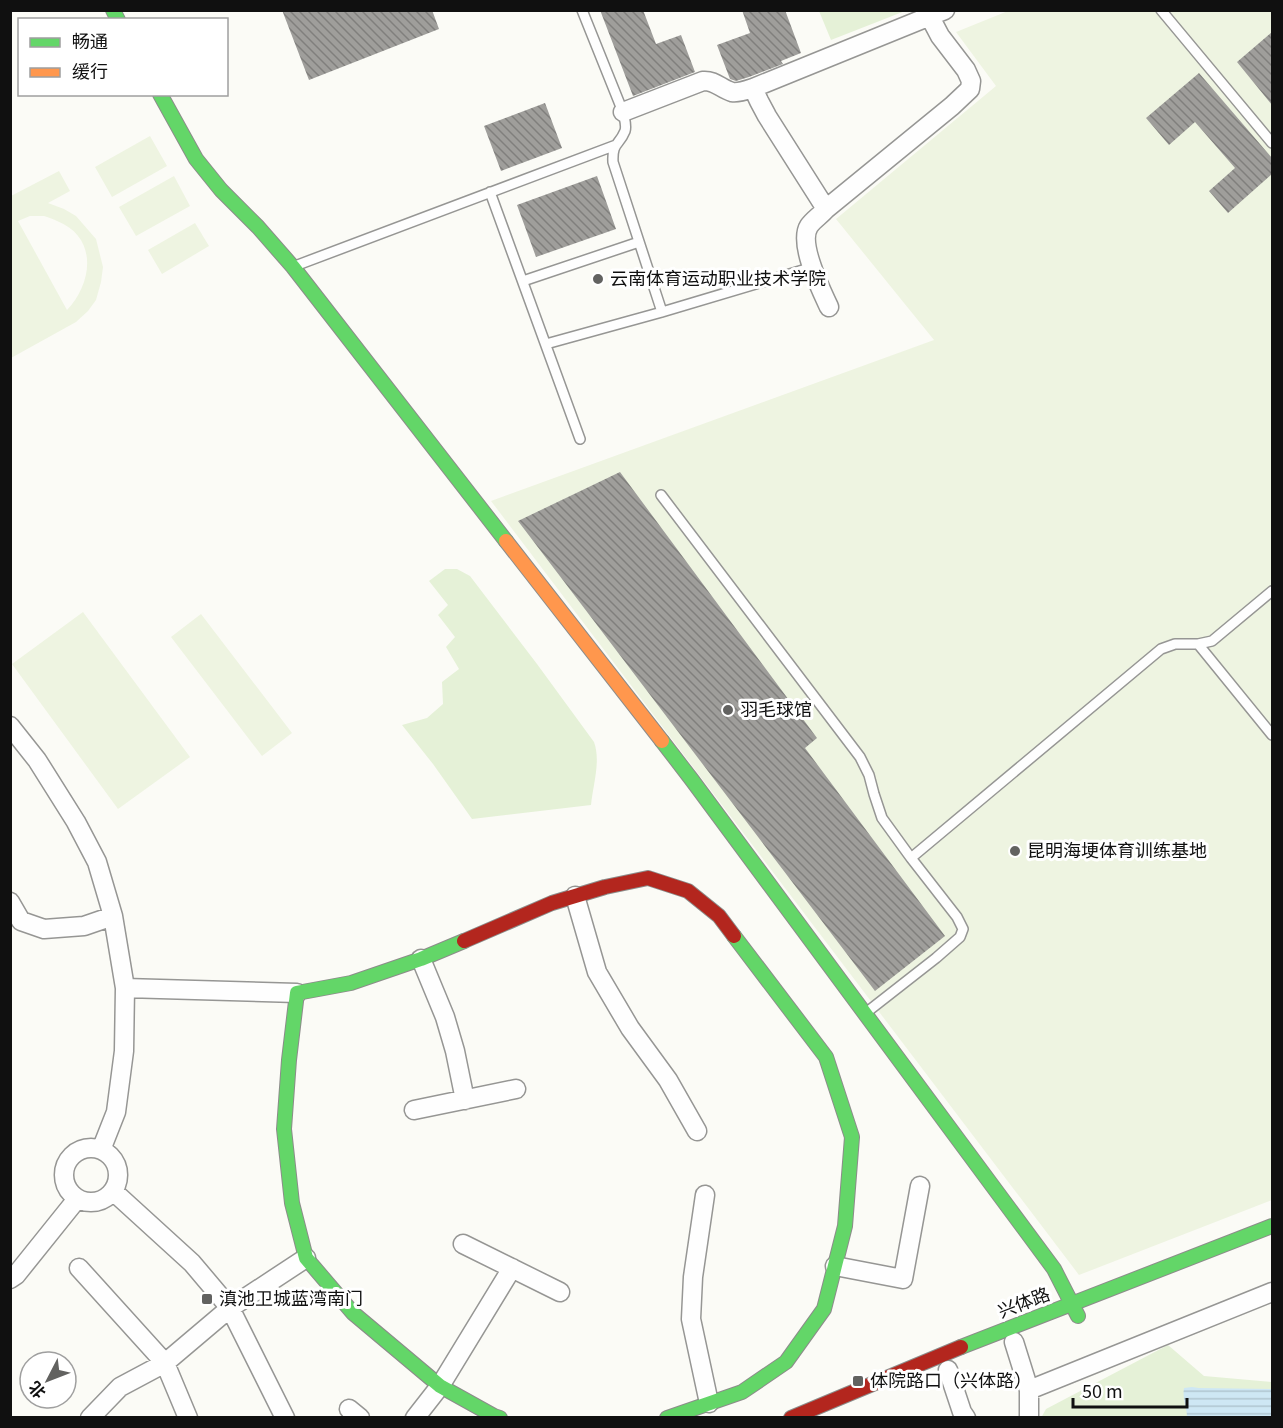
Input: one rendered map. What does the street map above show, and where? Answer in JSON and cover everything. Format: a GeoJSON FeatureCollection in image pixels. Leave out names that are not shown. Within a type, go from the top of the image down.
{"type":"FeatureCollection","features":[{"type":"Feature","properties":{"kind":"street"},"geometry":{"type":"LineString","coordinates":[[623,112],[703,81],[711,80],[732,92],[753,88],[938,14],[940,36],[966,70],[971,81],[970,89],[826,209],[809,226],[805,234],[807,251],[829,307]]}},
{"type":"Feature","properties":{"kind":"street"},"geometry":{"type":"LineString","coordinates":[[753,88],[767,116],[826,209]]}},
{"type":"Feature","properties":{"kind":"street"},"geometry":{"type":"LineString","coordinates":[[161,96],[196,159],[221,190],[258,227],[292,267],[692,780],[1054,1269],[1077,1313]]}},
{"type":"Feature","properties":{"kind":"street"},"geometry":{"type":"LineString","coordinates":[[10,726],[37,760],[76,822],[97,862],[113,916],[125,988],[124,1051],[116,1112],[101,1150]]}},
{"type":"Feature","properties":{"kind":"street"},"geometry":{"type":"LineString","coordinates":[[125,988],[297,993],[351,983],[421,959],[552,903],[605,887],[648,878],[688,891],[719,916],[826,1057],[852,1137],[845,1226],[824,1309],[786,1362],[742,1392],[667,1418]]}},
{"type":"Feature","properties":{"kind":"street"},"geometry":{"type":"LineString","coordinates":[[575,896],[597,972],[630,1028],[668,1080],[698,1131]]}},
{"type":"Feature","properties":{"kind":"street"},"geometry":{"type":"LineString","coordinates":[[10,902],[21,921],[44,929],[84,926],[113,916]]}},
{"type":"Feature","properties":{"kind":"street"},"geometry":{"type":"LineString","coordinates":[[421,959],[445,1017],[465,1100]]}},
{"type":"Feature","properties":{"kind":"street"},"geometry":{"type":"LineString","coordinates":[[297,993],[284,1129],[292,1203],[306,1258],[353,1313],[440,1386],[500,1418]]}},
{"type":"Feature","properties":{"kind":"street"},"geometry":{"type":"LineString","coordinates":[[414,1110],[516,1089]]}},
{"type":"Feature","properties":{"kind":"street"},"geometry":{"type":"LineString","coordinates":[[94,1148],[108,1154],[116,1165],[118,1178],[113,1191],[109,1196],[97,1202],[77,1199],[64,1181],[69,1160],[80,1150],[94,1148]]}},
{"type":"Feature","properties":{"kind":"street"},"geometry":{"type":"LineString","coordinates":[[835,1266],[903,1279],[921,1186]]}},
{"type":"Feature","properties":{"kind":"street"},"geometry":{"type":"LineString","coordinates":[[113,1191],[192,1263],[230,1308],[285,1418]]}},
{"type":"Feature","properties":{"kind":"street"},"geometry":{"type":"LineString","coordinates":[[705,1195],[693,1277],[691,1319],[709,1403]]}},
{"type":"Feature","properties":{"kind":"street"},"geometry":{"type":"LineString","coordinates":[[10,1279],[16,1275],[77,1199]]}},
{"type":"Feature","properties":{"kind":"street","name":"兴体路"},"geometry":{"type":"LineString","coordinates":[[790,1418],[960,1347],[1077,1313],[1272,1226]]}},
{"type":"Feature","properties":{"kind":"street"},"geometry":{"type":"LineString","coordinates":[[463,1244],[560,1292]]}},
{"type":"Feature","properties":{"kind":"street"},"geometry":{"type":"LineString","coordinates":[[92,1417],[120,1387],[165,1363],[230,1308],[306,1258]]}},
{"type":"Feature","properties":{"kind":"street"},"geometry":{"type":"LineString","coordinates":[[79,1268],[165,1363],[188,1418]]}},
{"type":"Feature","properties":{"kind":"street"},"geometry":{"type":"LineString","coordinates":[[415,1418],[440,1386],[512,1268]]}},
{"type":"Feature","properties":{"kind":"street"},"geometry":{"type":"LineString","coordinates":[[1029,1390],[1272,1292]]}},
{"type":"Feature","properties":{"kind":"street"},"geometry":{"type":"LineString","coordinates":[[1243,1303],[1272,1304]]}},
{"type":"Feature","properties":{"kind":"street"},"geometry":{"type":"LineString","coordinates":[[1014,1342],[1029,1390],[1029,1418]]}},
{"type":"Feature","properties":{"kind":"street"},"geometry":{"type":"LineString","coordinates":[[947,1370],[966,1418]]}},
{"type":"Feature","properties":{"kind":"lane"},"geometry":{"type":"LineString","coordinates":[[582,10],[626,122],[625,130],[612,152],[613,162],[662,312]]}},
{"type":"Feature","properties":{"kind":"lane"},"geometry":{"type":"LineString","coordinates":[[1161,10],[1272,143]]}},
{"type":"Feature","properties":{"kind":"lane"},"geometry":{"type":"LineString","coordinates":[[292,267],[616,145]]}},
{"type":"Feature","properties":{"kind":"lane"},"geometry":{"type":"LineString","coordinates":[[490,192],[580,439]]}},
{"type":"Feature","properties":{"kind":"lane"},"geometry":{"type":"LineString","coordinates":[[523,281],[639,242]]}},
{"type":"Feature","properties":{"kind":"lane"},"geometry":{"type":"LineString","coordinates":[[546,344],[813,267]]}},
{"type":"Feature","properties":{"kind":"lane"},"geometry":{"type":"LineString","coordinates":[[662,495],[860,757],[869,775],[882,818],[957,917],[963,929],[960,937],[936,958],[865,1013]]}},
{"type":"Feature","properties":{"kind":"lane"},"geometry":{"type":"LineString","coordinates":[[911,858],[1161,649],[1175,644],[1198,644],[1212,641],[1272,591]]}},
{"type":"Feature","properties":{"kind":"lane"},"geometry":{"type":"LineString","coordinates":[[1198,644],[1272,735]]}},
{"type":"Feature","properties":{"kind":"green space"},"geometry":{"type":"Polygon","coordinates":[[[819,11],[905,11],[831,40],[819,11]]]}},
{"type":"Feature","properties":{"kind":"green space","name":"昆明海埂体育训练基地"},"geometry":{"type":"Polygon","coordinates":[[[1008,11],[1272,11],[1272,1200],[1079,1275],[491,501],[934,340],[836,219],[996,86],[956,32],[1008,11]]]}},
{"type":"Feature","properties":{"kind":"green space"},"geometry":{"type":"Polygon","coordinates":[[[150,136],[167,166],[112,197],[95,167],[150,136]]]}},
{"type":"Feature","properties":{"kind":"green space"},"geometry":{"type":"Polygon","coordinates":[[[59,171],[70,191],[48,203],[76,216],[96,239],[103,267],[96,300],[88,311],[76,322],[11,358],[11,196],[59,171]],[[30,216],[18,221],[67,310],[76,299],[86,274],[85,249],[80,238],[70,228],[44,216],[30,216]]]}},
{"type":"Feature","properties":{"kind":"green space"},"geometry":{"type":"Polygon","coordinates":[[[174,176],[190,206],[136,236],[119,207],[174,176]]]}},
{"type":"Feature","properties":{"kind":"green space"},"geometry":{"type":"Polygon","coordinates":[[[195,223],[209,246],[162,274],[148,250],[195,223]]]}},
{"type":"Feature","properties":{"kind":"green space"},"geometry":{"type":"Polygon","coordinates":[[[445,569],[457,569],[470,576],[594,742],[597,765],[591,805],[472,819],[402,725],[427,718],[443,704],[442,682],[459,669],[446,647],[455,637],[438,615],[448,605],[429,581],[445,569]]]}},
{"type":"Feature","properties":{"kind":"green space"},"geometry":{"type":"Polygon","coordinates":[[[83,612],[190,757],[118,809],[12,664],[83,612]]]}},
{"type":"Feature","properties":{"kind":"green space"},"geometry":{"type":"Polygon","coordinates":[[[201,614],[292,733],[262,756],[171,637],[201,614]]]}},
{"type":"Feature","properties":{"kind":"green space"},"geometry":{"type":"Polygon","coordinates":[[[1168,1345],[1204,1376],[1272,1382],[1272,1417],[1041,1418],[1046,1409],[1168,1345]]]}},
{"type":"Feature","properties":{"kind":"water"},"geometry":{"type":"Polygon","coordinates":[[[1184,1388],[1272,1389],[1272,1417],[1187,1417],[1184,1388]]]}},
{"type":"Feature","properties":{"kind":"building"},"geometry":{"type":"Polygon","coordinates":[[[282,10],[432,10],[439,29],[309,80],[282,10]]]}},
{"type":"Feature","properties":{"kind":"building"},"geometry":{"type":"Polygon","coordinates":[[[600,10],[643,10],[656,44],[681,35],[695,72],[633,96],[600,10]]]}},
{"type":"Feature","properties":{"kind":"building"},"geometry":{"type":"Polygon","coordinates":[[[742,10],[785,10],[801,53],[781,61],[783,64],[749,77],[736,81],[730,79],[717,45],[750,33],[742,10]]]}},
{"type":"Feature","properties":{"kind":"building"},"geometry":{"type":"Polygon","coordinates":[[[1272,32],[1272,105],[1237,62],[1272,32]]]}},
{"type":"Feature","properties":{"kind":"building"},"geometry":{"type":"Polygon","coordinates":[[[1199,73],[1272,158],[1272,174],[1228,213],[1209,191],[1235,168],[1195,122],[1169,145],[1146,118],[1199,73]]]}},
{"type":"Feature","properties":{"kind":"building"},"geometry":{"type":"Polygon","coordinates":[[[545,103],[562,148],[501,171],[484,126],[545,103]]]}},
{"type":"Feature","properties":{"kind":"building"},"geometry":{"type":"Polygon","coordinates":[[[597,176],[616,229],[536,257],[517,205],[597,176]]]}},
{"type":"Feature","properties":{"kind":"building","name":"羽毛球馆"},"geometry":{"type":"Polygon","coordinates":[[[620,472],[817,738],[805,748],[945,936],[875,991],[518,521],[620,472]]]}},
{"type":"Feature","properties":{"kind":"traffic: fast"},"geometry":{"type":"LineString","coordinates":[[113,10],[117,18]]}},
{"type":"Feature","properties":{"kind":"traffic: fast"},"geometry":{"type":"LineString","coordinates":[[161,96],[196,159],[221,190],[293,267],[506,541]]}},
{"type":"Feature","properties":{"kind":"traffic: fast"},"geometry":{"type":"LineString","coordinates":[[662,741],[1054,1269],[1078,1316]]}},
{"type":"Feature","properties":{"kind":"traffic: fast"},"geometry":{"type":"LineString","coordinates":[[667,1418],[742,1392],[786,1362],[824,1309],[845,1226],[852,1137],[826,1057],[734,936]]}},
{"type":"Feature","properties":{"kind":"traffic: fast"},"geometry":{"type":"LineString","coordinates":[[464,941],[421,959],[351,983],[297,993],[284,1129],[292,1203],[306,1258],[353,1313],[440,1386],[500,1418]]}},
{"type":"Feature","properties":{"kind":"traffic: fast"},"geometry":{"type":"LineString","coordinates":[[961,1347],[1272,1226]]}},
{"type":"Feature","properties":{"kind":"traffic: slow"},"geometry":{"type":"LineString","coordinates":[[506,541],[662,741]]}},
{"type":"Feature","properties":{"kind":"traffic: jam"},"geometry":{"type":"LineString","coordinates":[[464,941],[552,903],[605,887],[648,878],[688,891],[719,916],[734,936]]}},
{"type":"Feature","properties":{"kind":"traffic: jam"},"geometry":{"type":"LineString","coordinates":[[791,1418],[961,1347]]}},
{"type":"Feature","properties":{"kind":"place","name":"云南体育运动职业技术学院"},"geometry":{"type":"Point","coordinates":[598,279]}},
{"type":"Feature","properties":{"kind":"place","name":"羽毛球馆"},"geometry":{"type":"Point","coordinates":[728,710]}},
{"type":"Feature","properties":{"kind":"place","name":"昆明海埂体育训练基地"},"geometry":{"type":"Point","coordinates":[1015,851]}},
{"type":"Feature","properties":{"kind":"place","name":"滇池卫城蓝湾南门"},"geometry":{"type":"Point","coordinates":[207,1299]}},
{"type":"Feature","properties":{"kind":"place","name":"体院路口（兴体路）"},"geometry":{"type":"Point","coordinates":[858,1381]}}]}
